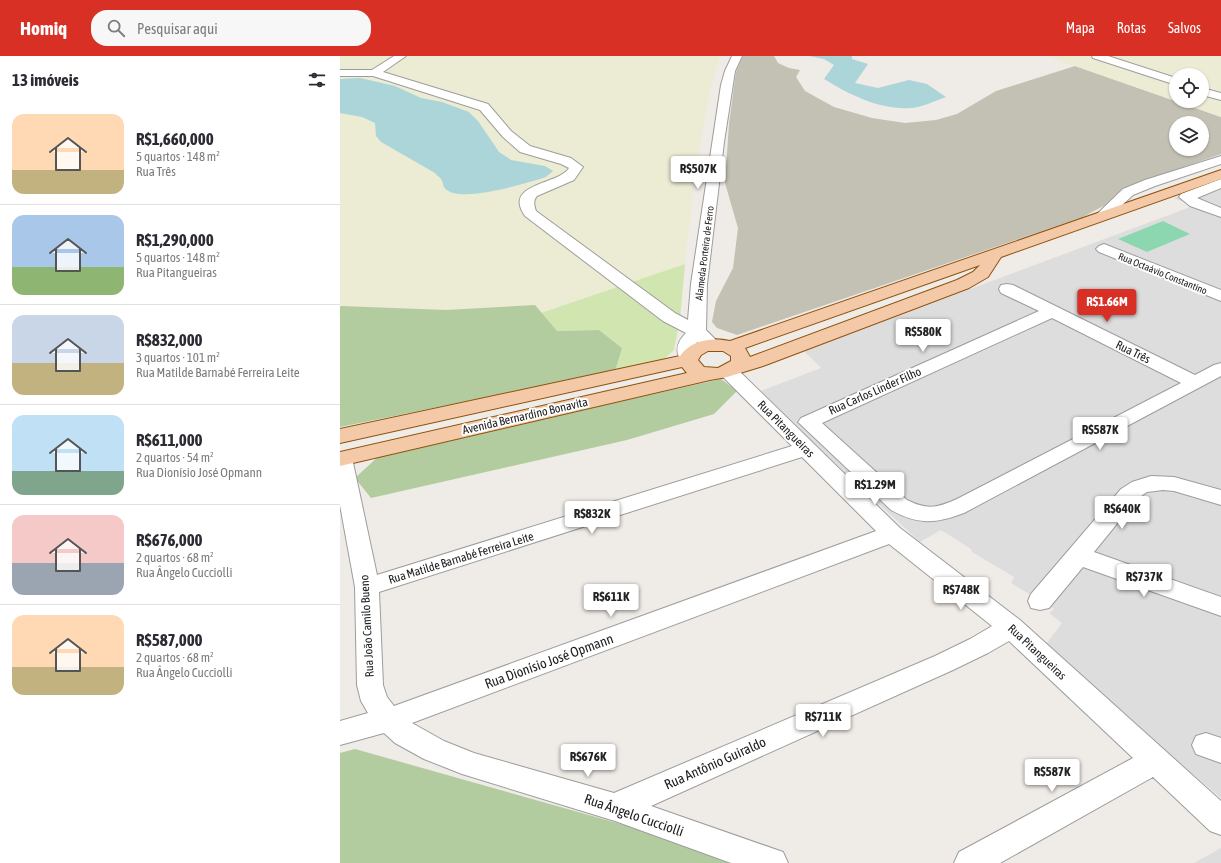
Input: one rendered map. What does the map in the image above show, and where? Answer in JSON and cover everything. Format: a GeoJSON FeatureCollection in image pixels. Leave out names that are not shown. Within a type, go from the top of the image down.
{"type":"FeatureCollection","features":[{"type":"Feature","properties":{"kind":"main road"},"geometry":{"type":"LineString","coordinates":[[731,347],[1221,174]]}},
{"type":"Feature","properties":{"kind":"main road","name":"Avenida Bernardino Bonavita"},"geometry":{"type":"LineString","coordinates":[[341,451],[536,412],[725,371],[756,362],[979,277],[986,272],[994,255]]}},
{"type":"Feature","properties":{"kind":"main road"},"geometry":{"type":"LineString","coordinates":[[841,307],[860,322]]}},
{"type":"Feature","properties":{"kind":"main road","name":"Avenida Bernardino Bonavita"},"geometry":{"type":"LineString","coordinates":[[341,451],[688,359],[695,350],[712,345],[731,347]]}},
{"type":"Feature","properties":{"kind":"main road"},"geometry":{"type":"LineString","coordinates":[[688,359],[694,370],[725,371],[740,363],[741,356],[739,352],[731,347]]}},
{"type":"Feature","properties":{"kind":"street"},"geometry":{"type":"LineString","coordinates":[[374,73],[401,56]]}},
{"type":"Feature","properties":{"kind":"street","name":"Alameda Porteira de Ferro"},"geometry":{"type":"LineString","coordinates":[[697,332],[696,314],[714,174],[727,85],[730,71],[737,56]]}},
{"type":"Feature","properties":{"kind":"street"},"geometry":{"type":"LineString","coordinates":[[1097,56],[1169,80]]}},
{"type":"Feature","properties":{"kind":"street"},"geometry":{"type":"LineString","coordinates":[[340,73],[374,73],[484,107],[508,134],[525,149],[566,161],[576,167],[569,177],[543,185],[532,193],[526,201],[526,206],[530,213],[669,317],[697,332],[712,345]]}},
{"type":"Feature","properties":{"kind":"street"},"geometry":{"type":"LineString","coordinates":[[1209,93],[1221,97]]}},
{"type":"Feature","properties":{"kind":"street"},"geometry":{"type":"LineString","coordinates":[[1103,216],[1128,192],[1150,183],[1221,160]]}},
{"type":"Feature","properties":{"kind":"street"},"geometry":{"type":"LineString","coordinates":[[1221,183],[1187,196],[1196,210],[1221,226]]}},
{"type":"Feature","properties":{"kind":"street"},"geometry":{"type":"LineString","coordinates":[[1196,210],[1221,213]]}},
{"type":"Feature","properties":{"kind":"street","name":"Rua Octaávio Constantino"},"geometry":{"type":"LineString","coordinates":[[1104,249],[1221,296]]}},
{"type":"Feature","properties":{"kind":"street","name":"Rua Três"},"geometry":{"type":"LineString","coordinates":[[1007,289],[1194,382]]}},
{"type":"Feature","properties":{"kind":"street","name":"Rua Carlos Linder Filho"},"geometry":{"type":"LineString","coordinates":[[1052,312],[808,422],[899,505],[911,512],[928,516],[944,514],[965,504],[1194,382]]}},
{"type":"Feature","properties":{"kind":"street"},"geometry":{"type":"LineString","coordinates":[[688,359],[685,350],[686,345],[697,332]]}},
{"type":"Feature","properties":{"kind":"street"},"geometry":{"type":"LineString","coordinates":[[1194,382],[1221,369]]}},
{"type":"Feature","properties":{"kind":"street","name":"Rua Pitangueiras"},"geometry":{"type":"LineString","coordinates":[[725,371],[892,534],[1011,627],[1154,761],[1221,821]]}},
{"type":"Feature","properties":{"kind":"street","name":"Rua Matilde Barnabé Ferreira Leite"},"geometry":{"type":"LineString","coordinates":[[367,587],[806,449]]}},
{"type":"Feature","properties":{"kind":"street","name":"Rua João Camilo Bueno"},"geometry":{"type":"LineString","coordinates":[[341,451],[367,587],[370,684],[375,701],[388,720]]}},
{"type":"Feature","properties":{"kind":"street"},"geometry":{"type":"LineString","coordinates":[[1040,601],[1079,556],[1129,494],[1140,485],[1153,482],[1170,483],[1221,498]]}},
{"type":"Feature","properties":{"kind":"street","name":"Rua Dionísio José Opmann"},"geometry":{"type":"LineString","coordinates":[[340,733],[388,720],[892,534]]}},
{"type":"Feature","properties":{"kind":"street"},"geometry":{"type":"LineString","coordinates":[[1079,556],[1221,607]]}},
{"type":"Feature","properties":{"kind":"street","name":"Rua Antônio Guiraldo"},"geometry":{"type":"LineString","coordinates":[[615,807],[944,663],[979,646],[1011,627]]}},
{"type":"Feature","properties":{"kind":"street","name":"Rua Ângelo Cucciolli"},"geometry":{"type":"LineString","coordinates":[[388,720],[405,734],[434,750],[472,766],[615,807],[772,863]]}},
{"type":"Feature","properties":{"kind":"street"},"geometry":{"type":"LineString","coordinates":[[970,863],[1154,761]]}},
{"type":"Feature","properties":{"kind":"shaded area"},"geometry":{"type":"Polygon","coordinates":[[[743,56],[774,56],[778,63],[789,68],[800,70],[796,77],[805,91],[834,107],[872,118],[905,123],[936,120],[957,114],[996,91],[1075,66],[1169,99],[1169,108],[1195,108],[1221,117],[1221,154],[1123,188],[1105,205],[1083,217],[737,335],[717,328],[712,322],[716,301],[733,268],[738,228],[725,183],[729,124],[736,72],[743,56]]]}},
{"type":"Feature","properties":{"kind":"shaded area"},"geometry":{"type":"Polygon","coordinates":[[[1221,181],[1221,798],[1044,647],[1062,623],[1049,613],[1054,609],[1011,583],[1014,577],[972,552],[971,549],[941,530],[920,542],[758,392],[821,368],[804,351],[1193,206],[1174,198],[1221,181]]]}},
{"type":"Feature","properties":{"kind":"shaded area"},"geometry":{"type":"Polygon","coordinates":[[[1221,848],[1221,863],[1194,863],[1221,848]]]}},
{"type":"Feature","properties":{"kind":"green space"},"geometry":{"type":"Polygon","coordinates":[[[340,56],[720,56],[711,86],[695,175],[685,264],[542,313],[340,427],[340,56]]]}},
{"type":"Feature","properties":{"kind":"green space"},"geometry":{"type":"Polygon","coordinates":[[[1047,56],[1221,56],[1221,117],[1195,108],[1209,108],[1209,68],[1169,68],[1169,99],[1047,56]]]}},
{"type":"Feature","properties":{"kind":"green space"},"geometry":{"type":"Polygon","coordinates":[[[1163,221],[1190,234],[1147,252],[1118,239],[1163,221]]]}},
{"type":"Feature","properties":{"kind":"green space"},"geometry":{"type":"Polygon","coordinates":[[[685,264],[680,319],[674,350],[662,361],[615,371],[621,347],[599,330],[557,331],[541,313],[685,264]]]}},
{"type":"Feature","properties":{"kind":"green space"},"geometry":{"type":"Polygon","coordinates":[[[535,305],[557,331],[599,330],[622,348],[615,371],[340,427],[340,306],[446,310],[535,305]]]}},
{"type":"Feature","properties":{"kind":"green space"},"geometry":{"type":"Polygon","coordinates":[[[721,379],[737,391],[714,414],[627,440],[371,498],[355,478],[380,455],[721,379]]]}},
{"type":"Feature","properties":{"kind":"green space"},"geometry":{"type":"Polygon","coordinates":[[[355,749],[759,863],[340,863],[340,753],[355,749]]]}},
{"type":"Feature","properties":{"kind":"water"},"geometry":{"type":"Polygon","coordinates":[[[809,56],[852,56],[852,59],[868,64],[855,83],[878,88],[909,80],[927,84],[946,97],[911,108],[888,107],[877,104],[844,91],[824,79],[834,65],[824,59],[809,56]]]}},
{"type":"Feature","properties":{"kind":"water"},"geometry":{"type":"Polygon","coordinates":[[[360,78],[395,86],[421,98],[442,102],[469,112],[478,121],[499,152],[511,160],[545,166],[553,171],[546,177],[495,191],[467,194],[455,193],[447,190],[444,188],[442,180],[435,173],[381,142],[376,136],[375,123],[362,117],[340,113],[340,79],[360,78]]]}}]}
